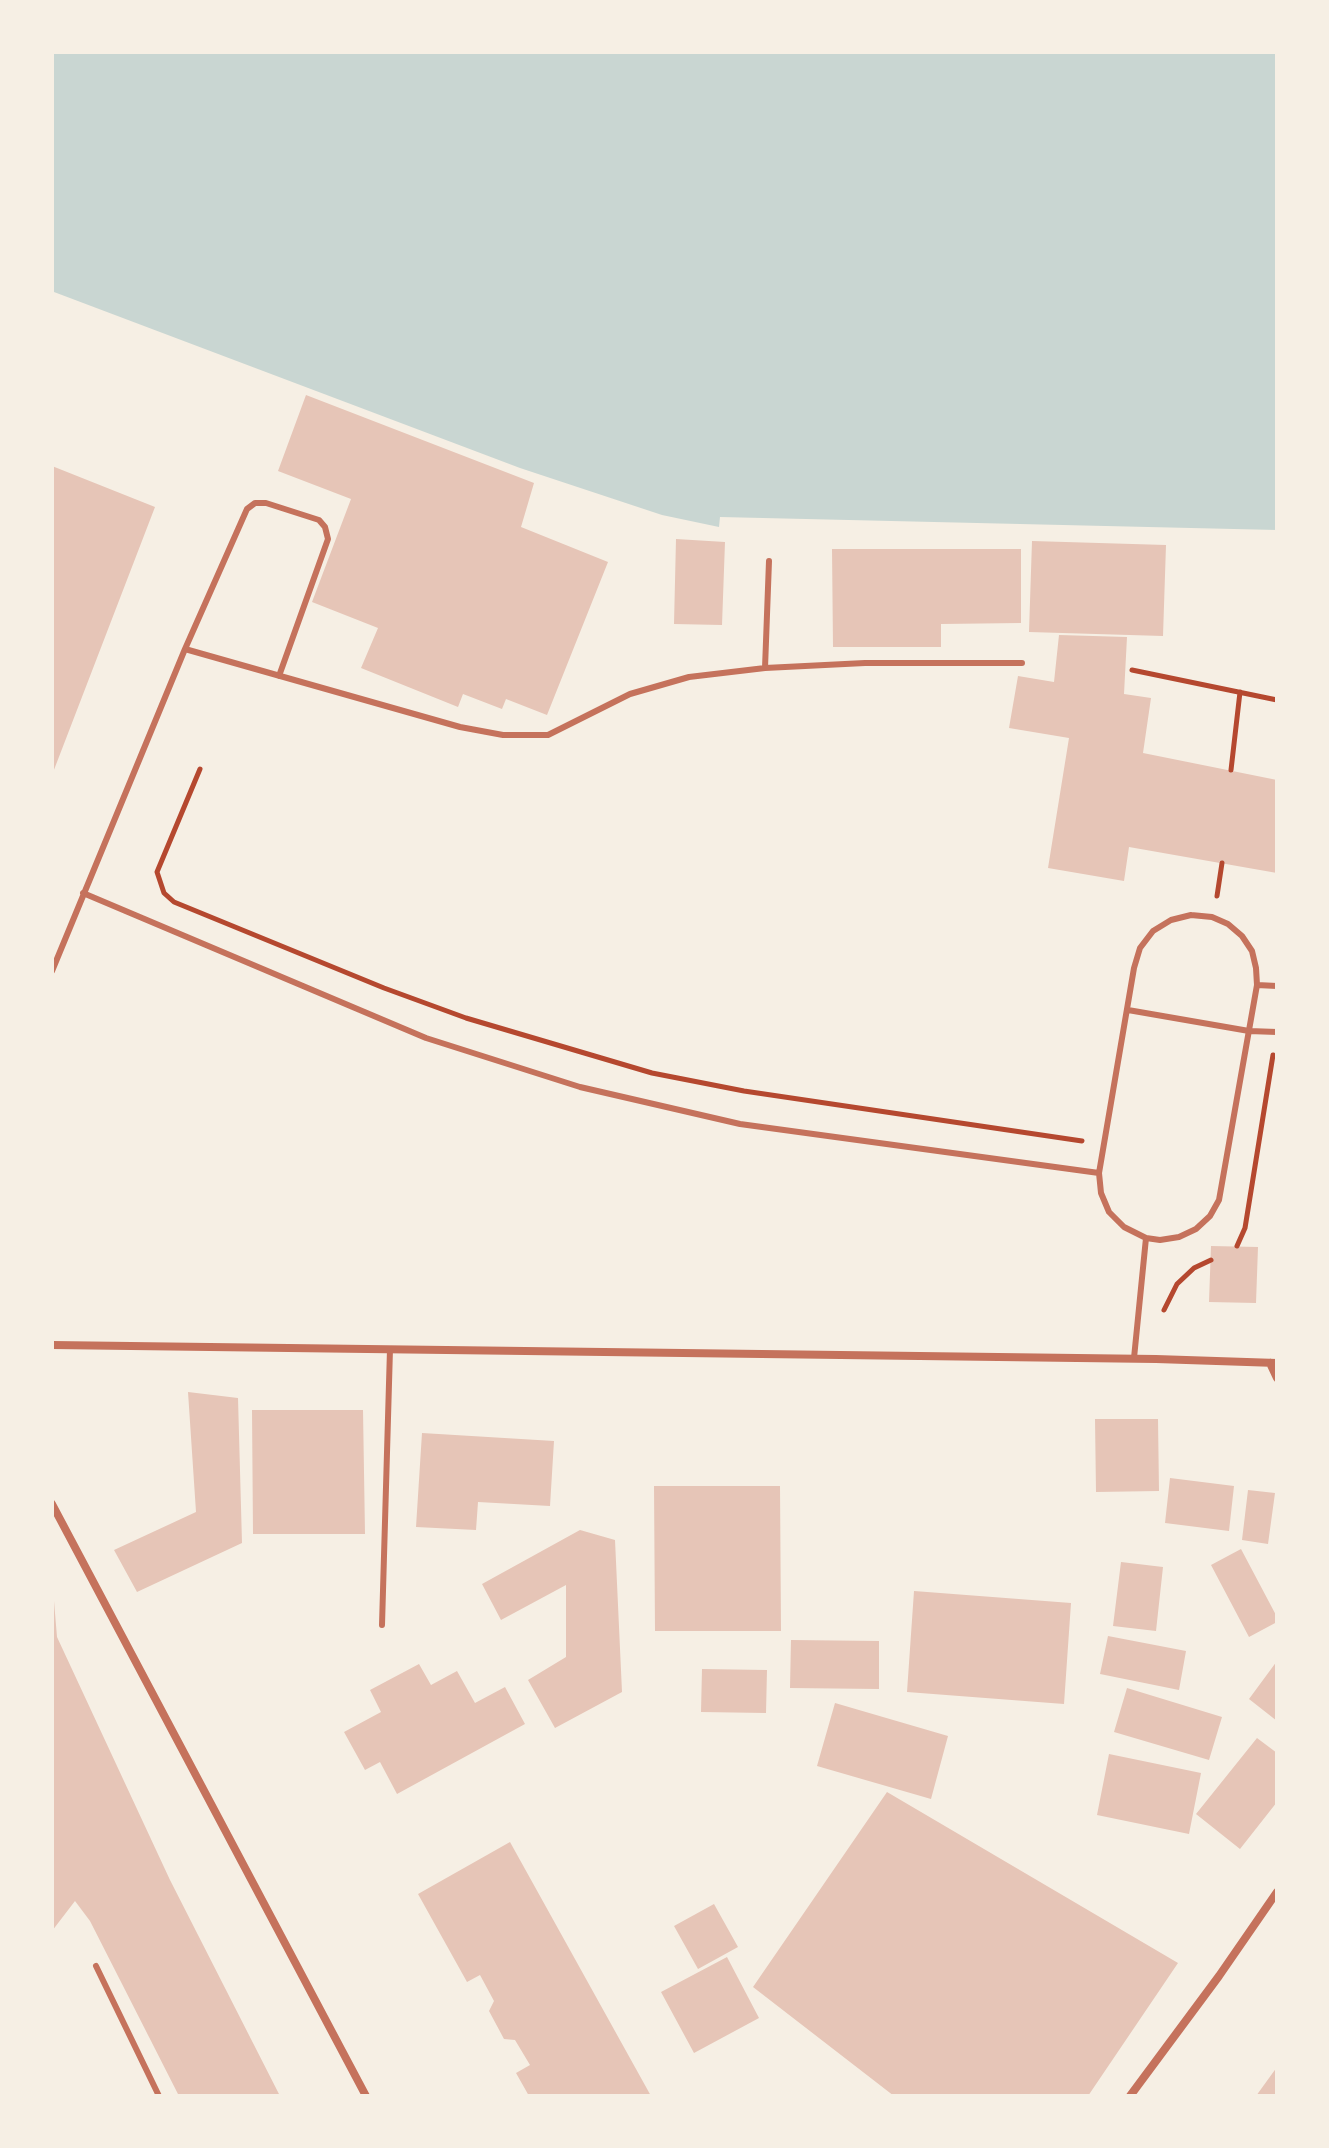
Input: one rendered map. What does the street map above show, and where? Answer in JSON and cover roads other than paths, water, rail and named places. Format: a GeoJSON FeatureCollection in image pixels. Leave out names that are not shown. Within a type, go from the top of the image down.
{"type":"FeatureCollection","features":[{"type":"Feature","properties":{"kind":"street"},"geometry":{"type":"LineString","coordinates":[[52,1345],[1134,1358],[1273,1363],[1277,1378]]}},
{"type":"Feature","properties":{"kind":"street"},"geometry":{"type":"LineString","coordinates":[[52,1504],[366,2096]]}},
{"type":"Feature","properties":{"kind":"street"},"geometry":{"type":"LineString","coordinates":[[1130,2096],[1277,1892]]}},
{"type":"Feature","properties":{"kind":"lane"},"geometry":{"type":"LineString","coordinates":[[52,971],[185,649],[247,509],[255,503],[266,503],[319,520],[325,527],[328,539],[279,676]]}},
{"type":"Feature","properties":{"kind":"lane"},"geometry":{"type":"LineString","coordinates":[[765,668],[769,561]]}},
{"type":"Feature","properties":{"kind":"lane"},"geometry":{"type":"LineString","coordinates":[[185,649],[460,727],[503,735],[548,735],[630,694],[674,681],[765,668],[865,663],[1022,663]]}},
{"type":"Feature","properties":{"kind":"lane"},"geometry":{"type":"LineString","coordinates":[[83,893],[426,1038],[580,1087],[740,1124],[1099,1173]]}},
{"type":"Feature","properties":{"kind":"lane"},"geometry":{"type":"LineString","coordinates":[[1191,915],[1212,917],[1228,924],[1242,936],[1252,951],[1257,985],[1219,1200],[1210,1216],[1196,1229],[1179,1237],[1160,1240],[1146,1238],[1124,1227],[1109,1212],[1101,1193],[1099,1173],[1128,1010],[1140,948],[1153,931],[1171,920],[1191,915]]}},
{"type":"Feature","properties":{"kind":"lane"},"geometry":{"type":"LineString","coordinates":[[1257,985],[1277,986]]}},
{"type":"Feature","properties":{"kind":"lane"},"geometry":{"type":"LineString","coordinates":[[1128,1010],[1249,1031],[1277,1032]]}},
{"type":"Feature","properties":{"kind":"lane"},"geometry":{"type":"LineString","coordinates":[[1134,1358],[1146,1238]]}},
{"type":"Feature","properties":{"kind":"lane"},"geometry":{"type":"LineString","coordinates":[[382,1625],[390,1349]]}},
{"type":"Feature","properties":{"kind":"lane"},"geometry":{"type":"LineString","coordinates":[[96,1966],[159,2096]]}}]}
